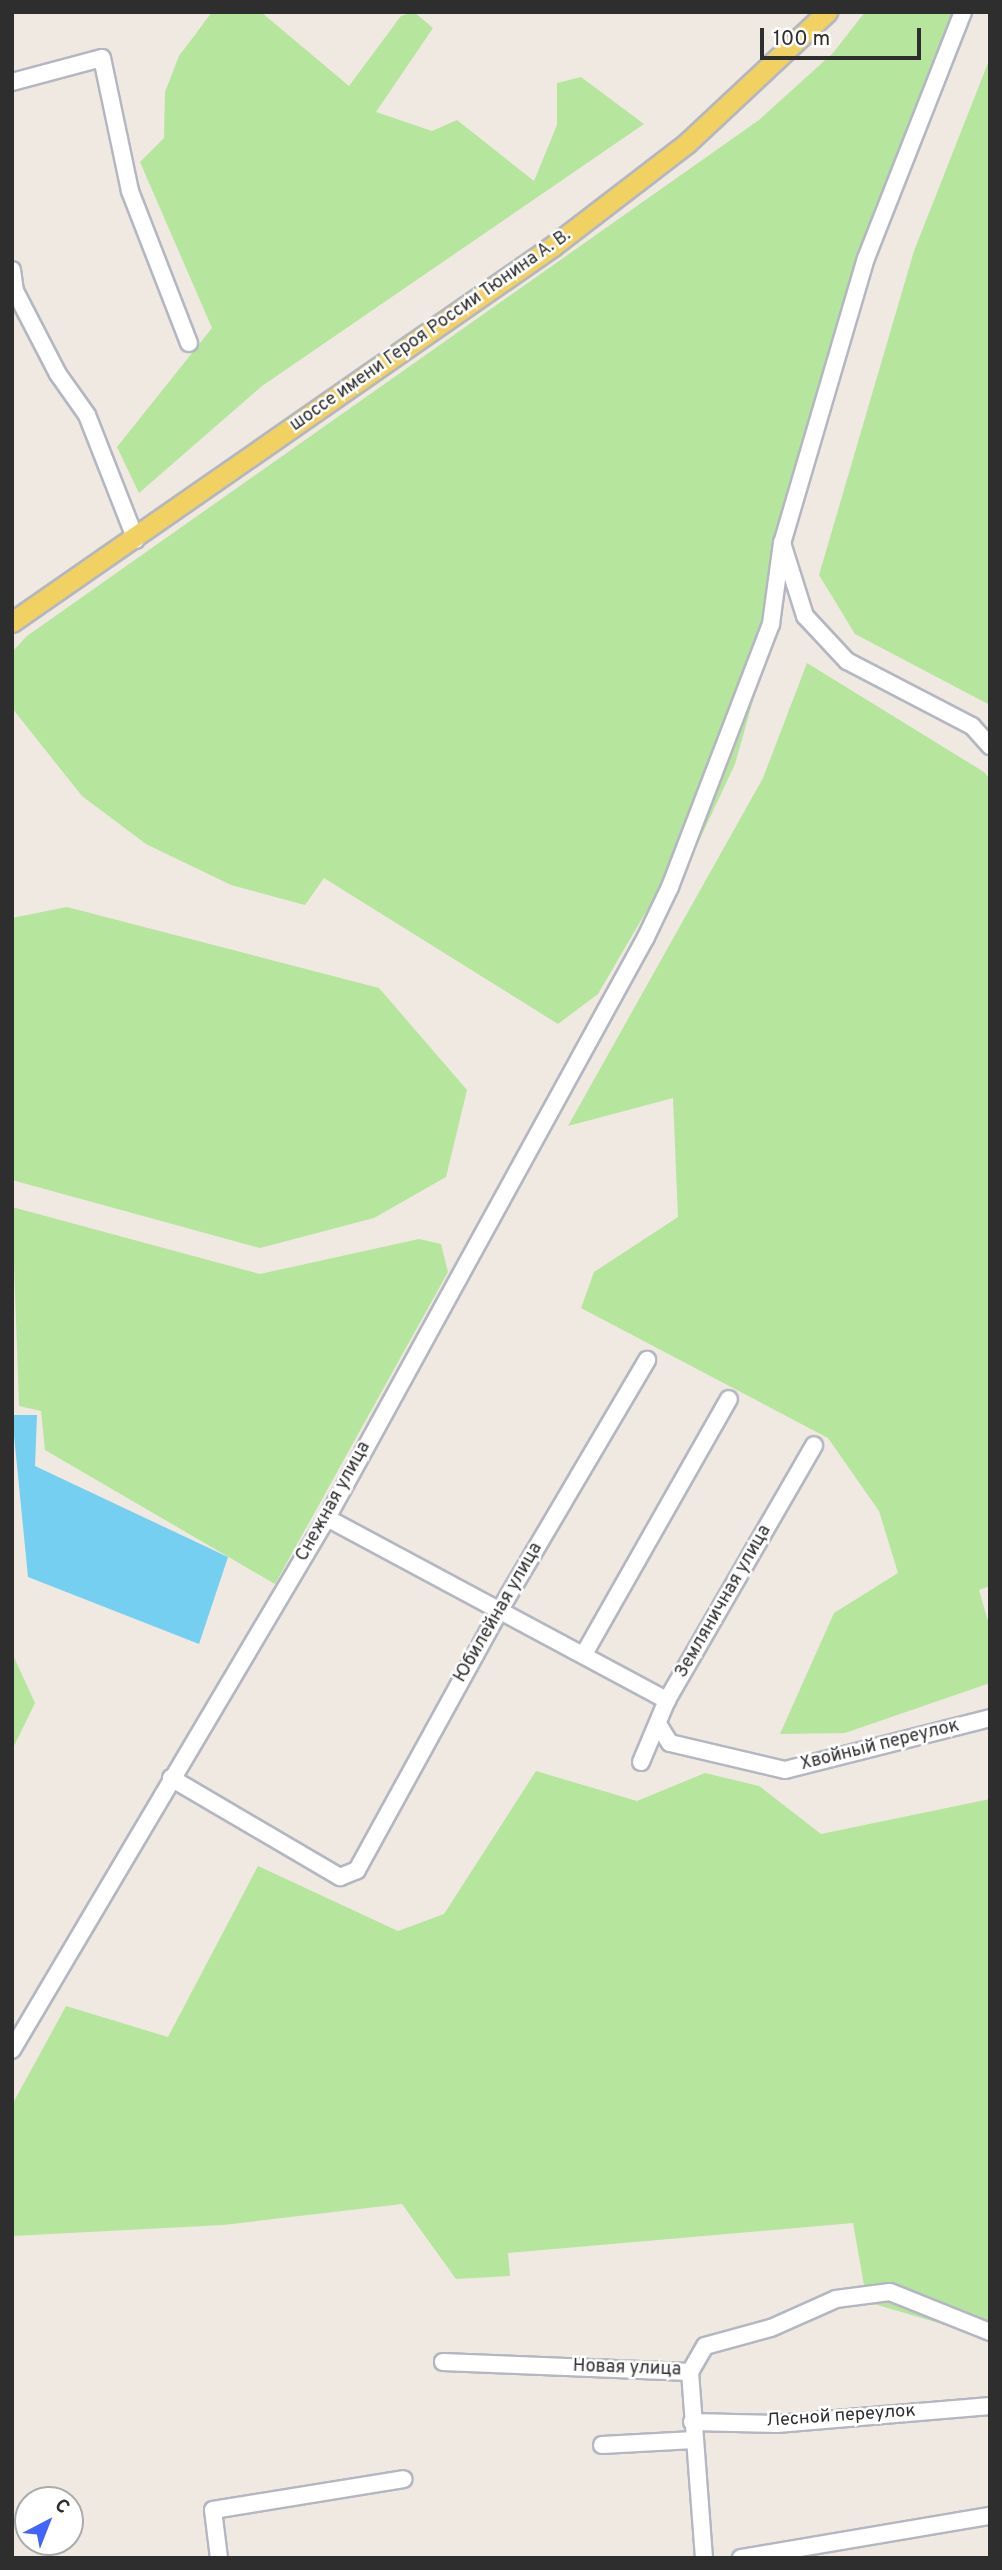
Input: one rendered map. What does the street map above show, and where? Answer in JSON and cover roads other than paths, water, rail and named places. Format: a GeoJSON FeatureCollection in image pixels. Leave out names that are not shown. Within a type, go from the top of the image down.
{"type":"FeatureCollection","features":[{"type":"Feature","properties":{"kind":"main road","name":"шоссе имени Героя России Тюнина А. В."},"geometry":{"type":"LineString","coordinates":[[12,622],[136,540],[605,206],[749,89],[827,12]]}},
{"type":"Feature","properties":{"kind":"street","name":"Снежная улица"},"geometry":{"type":"LineString","coordinates":[[12,2050],[327,1518],[670,887],[771,624],[782,543],[866,258],[963,12]]}},
{"type":"Feature","properties":{"kind":"street"},"geometry":{"type":"LineString","coordinates":[[12,82],[102,58],[130,191],[189,343]]}},
{"type":"Feature","properties":{"kind":"street"},"geometry":{"type":"LineString","coordinates":[[12,270],[15,291],[58,374],[87,415],[136,540]]}},
{"type":"Feature","properties":{"kind":"street"},"geometry":{"type":"LineString","coordinates":[[782,543],[805,616],[848,661],[972,726],[990,746]]}},
{"type":"Feature","properties":{"kind":"street","name":"Юбилейная улица"},"geometry":{"type":"LineString","coordinates":[[171,1778],[340,1877],[357,1870],[501,1608],[647,1360]]}},
{"type":"Feature","properties":{"kind":"street"},"geometry":{"type":"LineString","coordinates":[[584,1654],[729,1399]]}},
{"type":"Feature","properties":{"kind":"street","name":"Земляничная улица"},"geometry":{"type":"LineString","coordinates":[[641,1762],[667,1700],[814,1445]]}},
{"type":"Feature","properties":{"kind":"street"},"geometry":{"type":"LineString","coordinates":[[327,1518],[501,1608],[667,1700]]}},
{"type":"Feature","properties":{"kind":"street","name":"Хвойный переулок"},"geometry":{"type":"LineString","coordinates":[[658,1724],[670,1743],[785,1770],[990,1718]]}},
{"type":"Feature","properties":{"kind":"street","name":"Новая улица"},"geometry":{"type":"LineString","coordinates":[[443,2362],[690,2372],[705,2346],[771,2328],[836,2299],[890,2292],[990,2332]]}},
{"type":"Feature","properties":{"kind":"street"},"geometry":{"type":"LineString","coordinates":[[690,2372],[704,2558]]}},
{"type":"Feature","properties":{"kind":"street","name":"Лесной переулок"},"geometry":{"type":"LineString","coordinates":[[692,2422],[777,2424],[990,2406]]}},
{"type":"Feature","properties":{"kind":"street"},"geometry":{"type":"LineString","coordinates":[[602,2445],[694,2440]]}},
{"type":"Feature","properties":{"kind":"street"},"geometry":{"type":"LineString","coordinates":[[219,2558],[213,2510],[404,2479]]}},
{"type":"Feature","properties":{"kind":"street"},"geometry":{"type":"LineString","coordinates":[[741,2558],[990,2516]]}},
{"type":"Feature","properties":{"kind":"water"},"geometry":{"type":"Polygon","coordinates":[[[12,1415],[37,1415],[35,1466],[228,1557],[199,1644],[28,1577],[12,1415]]]}}]}
